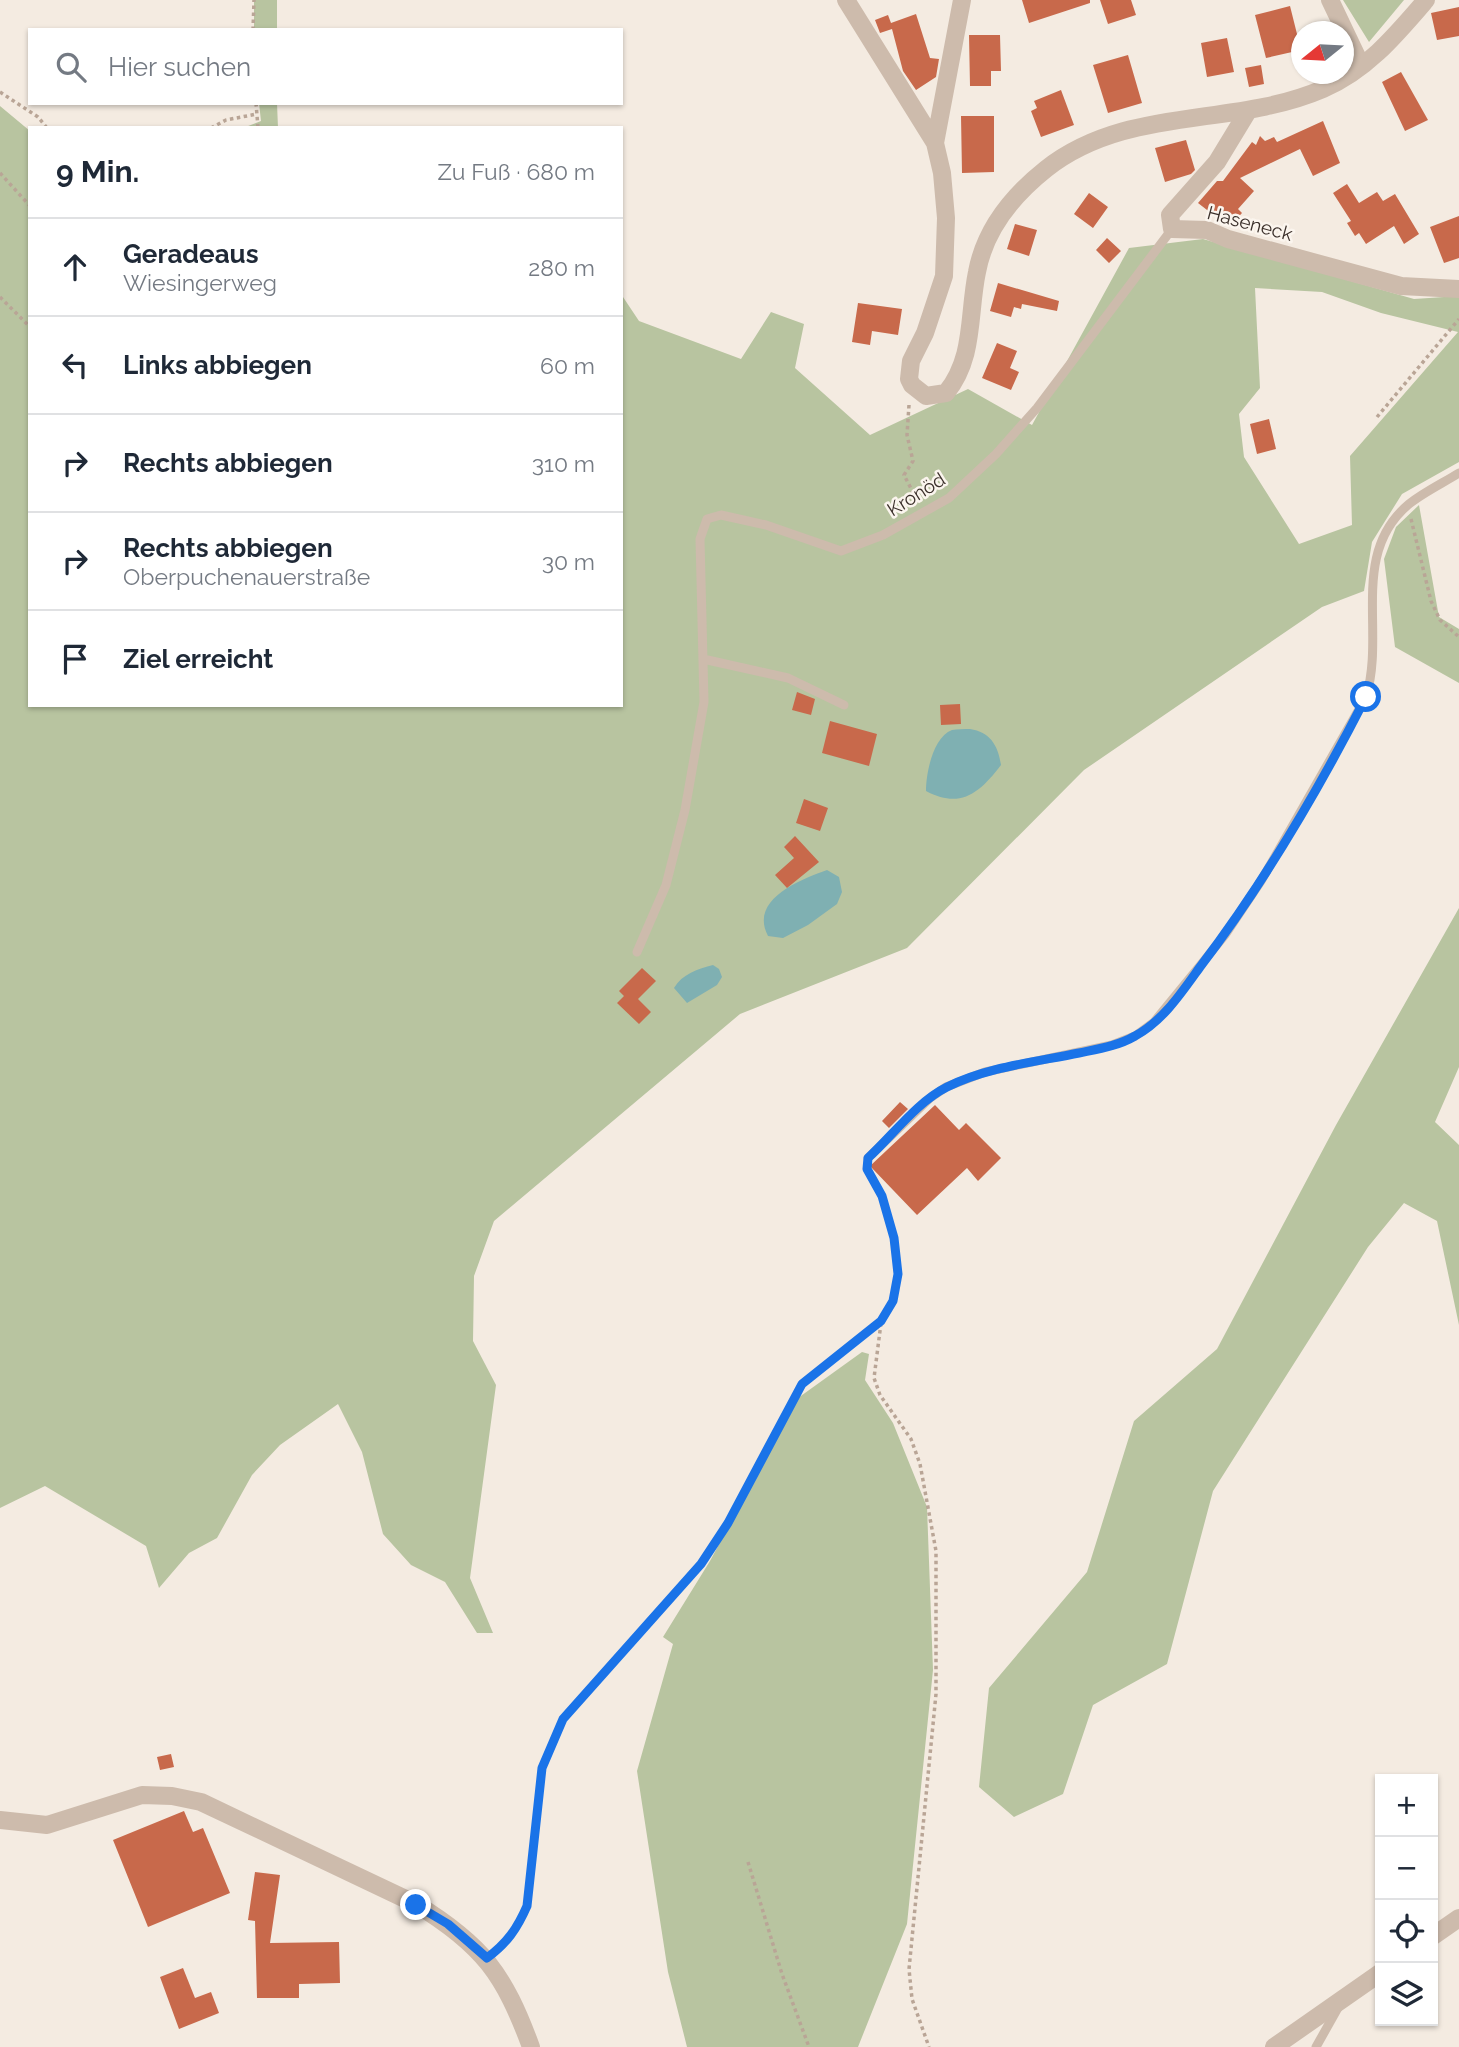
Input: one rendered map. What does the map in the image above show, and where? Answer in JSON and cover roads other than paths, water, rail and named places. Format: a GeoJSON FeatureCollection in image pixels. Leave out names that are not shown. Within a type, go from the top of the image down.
{"type":"FeatureCollection","features":[{"type":"Feature","properties":{"kind":"street"},"geometry":{"type":"LineString","coordinates":[[846,0],[934,143],[946,199],[946,259],[935,306],[911,361],[909,379],[912,385],[926,396],[946,393],[956,380],[968,348],[976,274],[989,233],[1004,210],[1044,171],[1070,151],[1136,127],[1171,119],[1248,111],[1323,90],[1384,49],[1426,0]]}},
{"type":"Feature","properties":{"kind":"street"},"geometry":{"type":"LineString","coordinates":[[1330,0],[1361,65]]}},
{"type":"Feature","properties":{"kind":"street"},"geometry":{"type":"LineString","coordinates":[[934,143],[967,1]]}},
{"type":"Feature","properties":{"kind":"street","name":"Haseneck"},"geometry":{"type":"LineString","coordinates":[[1248,111],[1217,162],[1170,215],[1172,229],[1208,230],[1228,239],[1401,286],[1459,289]]}},
{"type":"Feature","properties":{"kind":"street"},"geometry":{"type":"LineString","coordinates":[[0,1820],[47,1825],[142,1795],[164,1795],[201,1802],[416,1905],[448,1924],[487,1958],[509,1993],[531,2047]]}},
{"type":"Feature","properties":{"kind":"street"},"geometry":{"type":"LineString","coordinates":[[1438,1933],[1459,1918]]}},
{"type":"Feature","properties":{"kind":"street"},"geometry":{"type":"LineString","coordinates":[[1275,2047],[1375,1977]]}},
{"type":"Feature","properties":{"kind":"lane","name":"Kronöd"},"geometry":{"type":"LineString","coordinates":[[637,951],[666,885],[685,810],[704,702],[700,539],[707,519],[721,515],[766,526],[841,551],[883,535],[949,498],[987,463],[1037,408],[1172,229]]}},
{"type":"Feature","properties":{"kind":"lane"},"geometry":{"type":"LineString","coordinates":[[868,1158],[930,1098],[946,1087],[985,1072],[1112,1045],[1135,1036],[1154,1022],[1178,997],[1261,881],[1366,697],[1373,672],[1372,580],[1376,555],[1386,531],[1409,505],[1459,473]]}},
{"type":"Feature","properties":{"kind":"lane"},"geometry":{"type":"LineString","coordinates":[[703,659],[788,678],[844,705]]}},
{"type":"Feature","properties":{"kind":"lane"},"geometry":{"type":"LineString","coordinates":[[1316,2047],[1342,2001]]}},
{"type":"Feature","properties":{"kind":"water"},"geometry":{"type":"Polygon","coordinates":[[[970,729],[988,736],[998,751],[1001,765],[985,784],[968,796],[949,799],[926,791],[929,766],[940,740],[952,730],[970,729]]]}},
{"type":"Feature","properties":{"kind":"water"},"geometry":{"type":"Polygon","coordinates":[[[827,870],[839,877],[842,892],[837,904],[808,925],[783,938],[768,936],[764,923],[765,912],[771,902],[803,879],[827,870]]]}},
{"type":"Feature","properties":{"kind":"water"},"geometry":{"type":"Polygon","coordinates":[[[713,965],[719,969],[722,977],[717,985],[687,1003],[674,988],[677,983],[696,970],[713,965]]]}}]}
